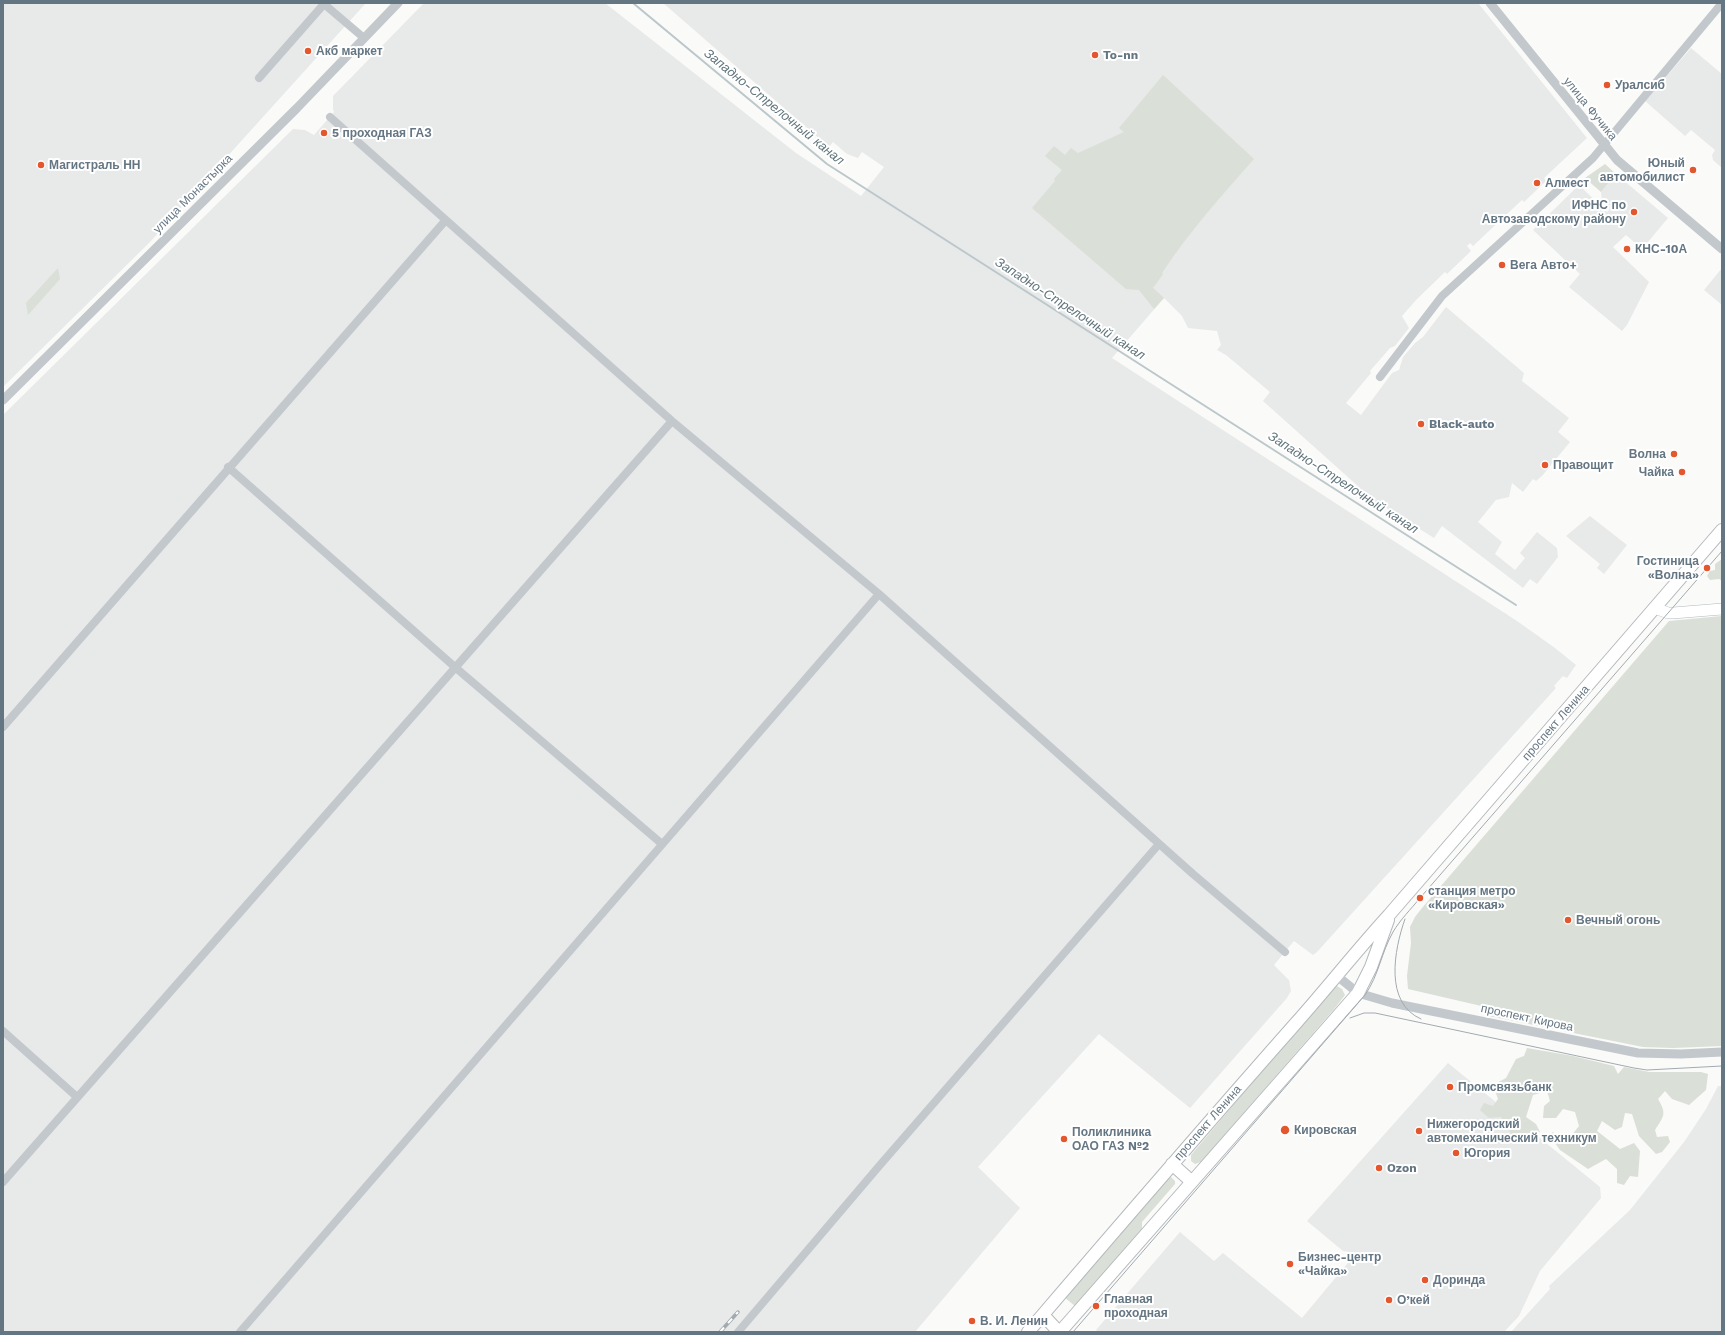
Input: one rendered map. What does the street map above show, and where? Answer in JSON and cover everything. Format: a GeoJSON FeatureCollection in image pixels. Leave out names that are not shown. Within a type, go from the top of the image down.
{"type":"FeatureCollection","features":[{"type":"Feature","properties":{"kind":"main road","name":"проспект Ленина"},"geometry":{"type":"LineString","coordinates":[[1028,1332],[1722,530]]}},
{"type":"Feature","properties":{"kind":"main road"},"geometry":{"type":"LineString","coordinates":[[1655,608],[1668,613],[1722,609]]}},
{"type":"Feature","properties":{"kind":"main road","name":"проспект Ленина"},"geometry":{"type":"LineString","coordinates":[[1060,1332],[1358,993],[1371,967],[1389,915]]}},
{"type":"Feature","properties":{"kind":"main road"},"geometry":{"type":"LineString","coordinates":[[1172,1164],[1192,1181]]}},
{"type":"Feature","properties":{"kind":"main road"},"geometry":{"type":"LineString","coordinates":[[1043,1315],[1060,1332]]}},
{"type":"Feature","properties":{"kind":"street","name":"улица Монастырка"},"geometry":{"type":"LineString","coordinates":[[3,400],[301,104],[398,3]]}},
{"type":"Feature","properties":{"kind":"street","name":"улица Фучика"},"geometry":{"type":"LineString","coordinates":[[1490,3],[1603,145],[1617,160],[1722,249]]}},
{"type":"Feature","properties":{"kind":"street"},"geometry":{"type":"LineString","coordinates":[[1380,377],[1442,296],[1593,158],[1722,3]]}},
{"type":"Feature","properties":{"kind":"street"},"geometry":{"type":"LineString","coordinates":[[259,78],[324,4],[364,38]]}},
{"type":"Feature","properties":{"kind":"street"},"geometry":{"type":"LineString","coordinates":[[330,117],[445,221],[672,421],[878,594],[1159,844],[1285,952]]}},
{"type":"Feature","properties":{"kind":"street"},"geometry":{"type":"LineString","coordinates":[[3,727],[228,467],[445,221]]}},
{"type":"Feature","properties":{"kind":"street"},"geometry":{"type":"LineString","coordinates":[[3,1182],[672,421]]}},
{"type":"Feature","properties":{"kind":"street"},"geometry":{"type":"LineString","coordinates":[[228,467],[456,668],[662,844]]}},
{"type":"Feature","properties":{"kind":"street"},"geometry":{"type":"LineString","coordinates":[[240,1332],[878,594]]}},
{"type":"Feature","properties":{"kind":"street"},"geometry":{"type":"LineString","coordinates":[[738,1332],[880,1165],[1159,844]]}},
{"type":"Feature","properties":{"kind":"street","name":"проспект Кирова"},"geometry":{"type":"LineString","coordinates":[[1336,975],[1358,993],[1392,1003],[1638,1053],[1681,1054],[1722,1052]]}},
{"type":"Feature","properties":{"kind":"street"},"geometry":{"type":"LineString","coordinates":[[3,1031],[77,1098]]}},
{"type":"Feature","properties":{"kind":"shaded area"},"geometry":{"type":"Polygon","coordinates":[[[3,3],[366,3],[150,242],[3,387],[3,3]]]}},
{"type":"Feature","properties":{"kind":"shaded area"},"geometry":{"type":"Polygon","coordinates":[[[424,3],[605,3],[796,153],[861,196],[884,167],[862,152],[858,158],[847,154],[833,142],[829,147],[663,3],[1478,3],[1587,138],[1544,178],[1546,181],[1524,202],[1522,200],[1473,246],[1470,243],[1467,246],[1471,251],[1447,274],[1445,272],[1417,299],[1402,316],[1409,328],[1395,346],[1390,348],[1370,371],[1371,373],[1346,403],[1361,415],[1392,373],[1399,370],[1403,357],[1415,343],[1423,337],[1446,307],[1524,373],[1522,381],[1569,418],[1558,432],[1570,442],[1542,476],[1536,481],[1533,479],[1523,492],[1512,483],[1509,497],[1496,500],[1478,522],[1502,542],[1495,554],[1515,570],[1525,558],[1520,553],[1537,532],[1557,548],[1558,557],[1537,584],[1530,579],[1523,588],[1442,526],[1434,538],[1367,496],[1359,487],[1263,401],[1270,392],[1226,355],[1217,350],[1221,345],[1217,331],[1188,328],[1182,316],[1164,298],[1112,358],[1517,621],[1576,665],[1567,678],[1562,677],[1554,686],[1556,688],[1317,952],[1313,955],[1294,941],[1274,965],[1289,980],[1291,991],[1287,998],[1190,1108],[1099,1034],[978,1167],[1020,1208],[915,1332],[3,1332],[3,415],[293,129],[305,130],[314,135],[334,112],[333,96],[424,3]]]}},
{"type":"Feature","properties":{"kind":"shaded area"},"geometry":{"type":"Polygon","coordinates":[[[1691,48],[1722,74],[1722,168],[1713,160],[1712,155],[1715,150],[1691,130],[1685,136],[1645,101],[1691,48]]]}},
{"type":"Feature","properties":{"kind":"shaded area"},"geometry":{"type":"Polygon","coordinates":[[[1163,75],[1254,159],[1194,229],[1162,273],[1163,274],[1153,288],[1164,298],[1154,309],[1139,290],[1126,289],[1032,208],[1055,181],[1054,179],[1062,170],[1045,156],[1054,146],[1065,155],[1071,148],[1078,153],[1124,132],[1119,128],[1163,75]]]}},
{"type":"Feature","properties":{"kind":"shaded area"},"geometry":{"type":"Polygon","coordinates":[[[1605,164],[1616,174],[1601,192],[1585,178],[1605,164]]]}},
{"type":"Feature","properties":{"kind":"shaded area"},"geometry":{"type":"Polygon","coordinates":[[[1616,174],[1668,218],[1642,249],[1626,235],[1613,247],[1649,282],[1627,325],[1622,331],[1569,287],[1580,274],[1533,230],[1579,185],[1607,212],[1610,209],[1602,201],[1601,192],[1616,174]]]}},
{"type":"Feature","properties":{"kind":"shaded area"},"geometry":{"type":"Polygon","coordinates":[[[58,268],[60,279],[28,315],[26,303],[58,268]]]}},
{"type":"Feature","properties":{"kind":"shaded area"},"geometry":{"type":"Polygon","coordinates":[[[1722,268],[1722,305],[1704,290],[1722,268]]]}},
{"type":"Feature","properties":{"kind":"shaded area"},"geometry":{"type":"Polygon","coordinates":[[[1590,516],[1627,545],[1604,574],[1597,568],[1600,564],[1566,536],[1590,516]]]}},
{"type":"Feature","properties":{"kind":"shaded area"},"geometry":{"type":"Polygon","coordinates":[[[1722,559],[1722,581],[1719,579],[1710,580],[1707,576],[1710,571],[1715,570],[1715,564],[1722,559]]]}},
{"type":"Feature","properties":{"kind":"shaded area"},"geometry":{"type":"Polygon","coordinates":[[[1722,616],[1722,1046],[1673,1048],[1643,1047],[1489,1016],[1490,1008],[1408,989],[1407,976],[1411,943],[1410,927],[1422,908],[1669,621],[1722,616]]]}},
{"type":"Feature","properties":{"kind":"shaded area"},"geometry":{"type":"Polygon","coordinates":[[[1335,985],[1342,989],[1345,995],[1335,1008],[1201,1162],[1195,1164],[1191,1161],[1191,1155],[1335,985]]]}},
{"type":"Feature","properties":{"kind":"shaded area"},"geometry":{"type":"Polygon","coordinates":[[[1527,1048],[1573,1056],[1614,1066],[1618,1074],[1624,1067],[1649,1072],[1701,1072],[1708,1074],[1706,1090],[1689,1105],[1672,1099],[1665,1091],[1658,1099],[1663,1108],[1663,1115],[1655,1130],[1657,1137],[1668,1136],[1670,1142],[1662,1152],[1656,1154],[1639,1136],[1632,1114],[1625,1113],[1622,1127],[1615,1130],[1602,1121],[1597,1131],[1620,1149],[1634,1143],[1640,1151],[1638,1177],[1630,1176],[1624,1185],[1617,1183],[1617,1169],[1606,1159],[1588,1169],[1560,1150],[1549,1135],[1553,1132],[1559,1138],[1571,1136],[1579,1126],[1575,1112],[1563,1109],[1556,1118],[1543,1118],[1544,1106],[1550,1101],[1547,1091],[1533,1095],[1526,1117],[1536,1124],[1540,1132],[1527,1140],[1511,1134],[1501,1117],[1489,1118],[1480,1110],[1484,1103],[1493,1106],[1498,1099],[1493,1085],[1506,1078],[1516,1059],[1524,1056],[1527,1048]]]}},
{"type":"Feature","properties":{"kind":"shaded area"},"geometry":{"type":"Polygon","coordinates":[[[1448,1063],[1600,1187],[1601,1198],[1540,1271],[1519,1316],[1504,1332],[1098,1332],[1096,1330],[1180,1232],[1214,1261],[1223,1253],[1302,1318],[1356,1253],[1343,1251],[1307,1221],[1448,1063]]]}},
{"type":"Feature","properties":{"kind":"shaded area"},"geometry":{"type":"Polygon","coordinates":[[[1718,1086],[1722,1086],[1722,1332],[1511,1332],[1550,1289],[1549,1286],[1630,1210],[1684,1142],[1706,1109],[1718,1086]]]}},
{"type":"Feature","properties":{"kind":"shaded area"},"geometry":{"type":"Polygon","coordinates":[[[1171,1177],[1175,1181],[1175,1184],[1142,1222],[1142,1229],[1075,1306],[1064,1297],[1168,1178],[1171,1177]]]}},
{"type":"Feature","properties":{"kind":"waterway","name":"Западно-Стрелочный канал"},"geometry":{"type":"LineString","coordinates":[[633,3],[827,164],[1516,605]]}},
{"type":"Feature","properties":{"kind":"tram line"},"geometry":{"type":"LineString","coordinates":[[1073,1332],[1365,995],[1374,980],[1389,940],[1406,915],[1722,551]]}},
{"type":"Feature","properties":{"kind":"tram line"},"geometry":{"type":"LineString","coordinates":[[1405,919],[1395,960],[1397,989],[1401,1001],[1409,1011],[1421,1019]]}},
{"type":"Feature","properties":{"kind":"tram line"},"geometry":{"type":"LineString","coordinates":[[1350,1018],[1364,1013],[1375,1013],[1647,1070],[1722,1066]]}},
{"type":"Feature","properties":{"kind":"railway"},"geometry":{"type":"LineString","coordinates":[[720,1332],[738,1312]]}},
{"type":"Feature","properties":{"kind":"place","name":"Акб маркет"},"geometry":{"type":"Point","coordinates":[308,51]}},
{"type":"Feature","properties":{"kind":"place","name":"To-nn"},"geometry":{"type":"Point","coordinates":[1095,55]}},
{"type":"Feature","properties":{"kind":"place","name":"Уралсиб"},"geometry":{"type":"Point","coordinates":[1607,85]}},
{"type":"Feature","properties":{"kind":"place","name":"5 проходная ГАЗ"},"geometry":{"type":"Point","coordinates":[324,133]}},
{"type":"Feature","properties":{"kind":"place","name":"Магистраль НН"},"geometry":{"type":"Point","coordinates":[41,165]}},
{"type":"Feature","properties":{"kind":"place","name":"Юный автомобилист"},"geometry":{"type":"Point","coordinates":[1693,170]}},
{"type":"Feature","properties":{"kind":"place","name":"Алмест"},"geometry":{"type":"Point","coordinates":[1537,183]}},
{"type":"Feature","properties":{"kind":"place","name":"ИФНС по Автозаводскому району"},"geometry":{"type":"Point","coordinates":[1634,212]}},
{"type":"Feature","properties":{"kind":"place","name":"КНС-10А"},"geometry":{"type":"Point","coordinates":[1627,249]}},
{"type":"Feature","properties":{"kind":"place","name":"Вега Авто+"},"geometry":{"type":"Point","coordinates":[1502,265]}},
{"type":"Feature","properties":{"kind":"place","name":"Black-auto"},"geometry":{"type":"Point","coordinates":[1421,424]}},
{"type":"Feature","properties":{"kind":"place","name":"Волна"},"geometry":{"type":"Point","coordinates":[1674,454]}},
{"type":"Feature","properties":{"kind":"place","name":"Правощит"},"geometry":{"type":"Point","coordinates":[1545,465]}},
{"type":"Feature","properties":{"kind":"place","name":"Чайка"},"geometry":{"type":"Point","coordinates":[1682,472]}},
{"type":"Feature","properties":{"kind":"place","name":"Гостиница «Волна»"},"geometry":{"type":"Point","coordinates":[1707,568]}},
{"type":"Feature","properties":{"kind":"place","name":"станция метро «Кировская»"},"geometry":{"type":"Point","coordinates":[1420,898]}},
{"type":"Feature","properties":{"kind":"place","name":"Вечный огонь"},"geometry":{"type":"Point","coordinates":[1568,920]}},
{"type":"Feature","properties":{"kind":"place","name":"Промсвязьбанк"},"geometry":{"type":"Point","coordinates":[1450,1087]}},
{"type":"Feature","properties":{"kind":"place","name":"Кировская"},"geometry":{"type":"Point","coordinates":[1285,1130]}},
{"type":"Feature","properties":{"kind":"place","name":"Нижегородский автомеханический техникум"},"geometry":{"type":"Point","coordinates":[1419,1131]}},
{"type":"Feature","properties":{"kind":"place","name":"Поликлиника ОАО ГАЗ №2"},"geometry":{"type":"Point","coordinates":[1064,1139]}},
{"type":"Feature","properties":{"kind":"place","name":"Югория"},"geometry":{"type":"Point","coordinates":[1456,1153]}},
{"type":"Feature","properties":{"kind":"place","name":"Ozon"},"geometry":{"type":"Point","coordinates":[1379,1168]}},
{"type":"Feature","properties":{"kind":"place","name":"Бизнес-центр «Чайка»"},"geometry":{"type":"Point","coordinates":[1290,1264]}},
{"type":"Feature","properties":{"kind":"place","name":"Доринда"},"geometry":{"type":"Point","coordinates":[1425,1280]}},
{"type":"Feature","properties":{"kind":"place","name":"О’кей"},"geometry":{"type":"Point","coordinates":[1389,1300]}},
{"type":"Feature","properties":{"kind":"place","name":"Главная проходная"},"geometry":{"type":"Point","coordinates":[1096,1306]}},
{"type":"Feature","properties":{"kind":"place","name":"В. И. Ленин"},"geometry":{"type":"Point","coordinates":[972,1321]}}]}
